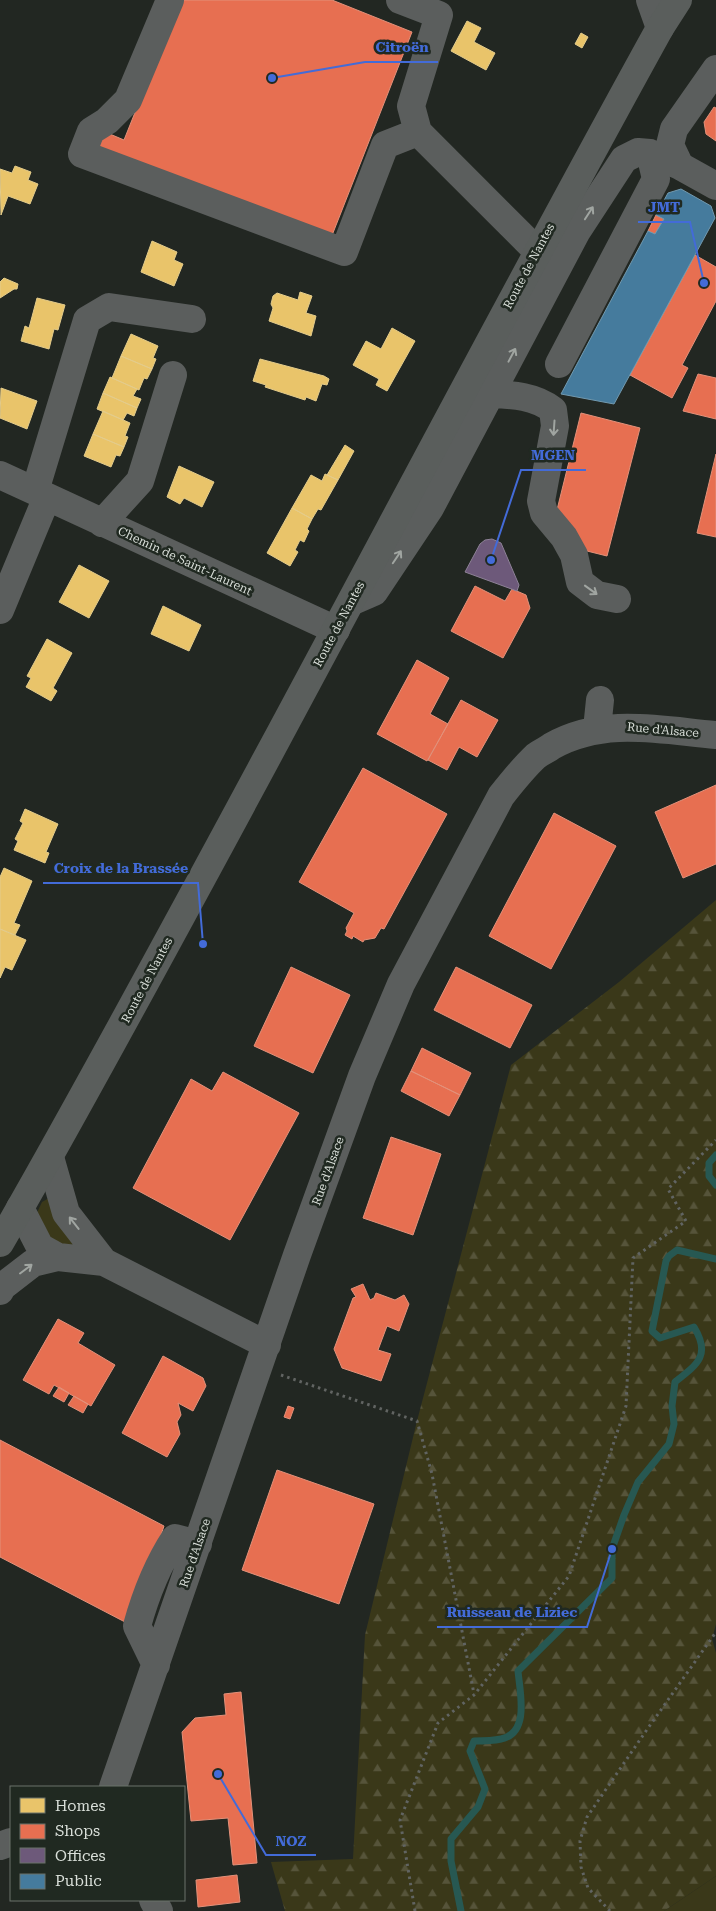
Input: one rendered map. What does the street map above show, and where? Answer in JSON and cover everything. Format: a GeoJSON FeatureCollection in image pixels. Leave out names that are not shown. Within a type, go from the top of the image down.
{"type":"FeatureCollection","features":[{"type":"Feature","properties":{"kind":"main road","name":"Route de Nantes"},"geometry":{"type":"LineString","coordinates":[[0,1244],[50,1157],[336,630],[537,251],[660,28],[670,1]]}},
{"type":"Feature","properties":{"kind":"street"},"geometry":{"type":"LineString","coordinates":[[170,0],[128,100],[107,121],[91,131],[82,154],[344,252],[385,145],[418,132]]}},
{"type":"Feature","properties":{"kind":"street"},"geometry":{"type":"LineString","coordinates":[[400,0],[439,15],[410,106],[418,132],[537,251]]}},
{"type":"Feature","properties":{"kind":"street"},"geometry":{"type":"LineString","coordinates":[[680,166],[670,145],[674,129],[716,69]]}},
{"type":"Feature","properties":{"kind":"street"},"geometry":{"type":"LineString","coordinates":[[351,602],[374,592],[430,508],[577,231],[624,159],[638,152],[650,153],[680,166],[716,186]]}},
{"type":"Feature","properties":{"kind":"street"},"geometry":{"type":"LineString","coordinates":[[558,364],[656,179],[650,153]]}},
{"type":"Feature","properties":{"kind":"street"},"geometry":{"type":"LineString","coordinates":[[0,610],[41,494],[87,320],[108,307],[192,319]]}},
{"type":"Feature","properties":{"kind":"street"},"geometry":{"type":"LineString","coordinates":[[102,523],[140,481],[174,376]]}},
{"type":"Feature","properties":{"kind":"street"},"geometry":{"type":"LineString","coordinates":[[491,394],[517,396],[542,402],[553,410],[555,426],[541,501],[544,513],[564,537],[574,555],[580,582],[597,595],[618,599]]}},
{"type":"Feature","properties":{"kind":"street","name":"Chemin de Saint-Laurent"},"geometry":{"type":"LineString","coordinates":[[0,475],[336,630]]}},
{"type":"Feature","properties":{"kind":"street"},"geometry":{"type":"LineString","coordinates":[[597,729],[600,700]]}},
{"type":"Feature","properties":{"kind":"street","name":"Rue d'Alsace"},"geometry":{"type":"LineString","coordinates":[[113,1786],[362,1076],[401,984],[501,796],[518,774],[538,755],[566,739],[597,729],[624,726],[716,735]]}},
{"type":"Feature","properties":{"kind":"street"},"geometry":{"type":"LineString","coordinates":[[50,1157],[66,1213],[104,1262],[263,1356]]}},
{"type":"Feature","properties":{"kind":"street"},"geometry":{"type":"LineString","coordinates":[[20,1208],[40,1247],[58,1257]]}},
{"type":"Feature","properties":{"kind":"street"},"geometry":{"type":"LineString","coordinates":[[0,1291],[2,1287],[33,1263],[58,1257],[104,1262]]}},
{"type":"Feature","properties":{"kind":"path"},"geometry":{"type":"LineString","coordinates":[[415,1911],[400,1820],[438,1723],[474,1694],[568,1576],[626,1406],[633,1258],[686,1221],[668,1189],[716,1140]]}},
{"type":"Feature","properties":{"kind":"path"},"geometry":{"type":"LineString","coordinates":[[263,1356],[417,1421],[432,1474],[474,1694]]}},
{"type":"Feature","properties":{"kind":"path"},"geometry":{"type":"LineString","coordinates":[[610,1911],[588,1888],[581,1867],[580,1842],[587,1817],[716,1632]]}},
{"type":"Feature","properties":{"kind":"green space"},"geometry":{"type":"Polygon","coordinates":[[[716,900],[716,1624],[712,1639],[716,1653],[716,1876],[664,1911],[285,1911],[271,1862],[353,1859],[365,1635],[417,1421],[511,1065],[619,982],[716,900]]]}},
{"type":"Feature","properties":{"kind":"green space"},"geometry":{"type":"Polygon","coordinates":[[[49,1198],[87,1254],[60,1250],[34,1219],[42,1202],[49,1198]]]}},
{"type":"Feature","properties":{"kind":"green space"},"geometry":{"type":"Polygon","coordinates":[[[716,1876],[716,1911],[664,1911],[716,1876]]]}},
{"type":"Feature","properties":{"kind":"building: Homes"},"geometry":{"type":"Polygon","coordinates":[[[467,21],[481,28],[474,42],[495,53],[486,70],[451,51],[467,21]]]}},
{"type":"Feature","properties":{"kind":"building: Homes"},"geometry":{"type":"Polygon","coordinates":[[[581,33],[588,37],[582,48],[575,44],[581,33]]]}},
{"type":"Feature","properties":{"kind":"building: Homes"},"geometry":{"type":"Polygon","coordinates":[[[15,166],[31,172],[28,180],[38,184],[30,204],[8,196],[1,215],[0,169],[12,173],[15,166]]]}},
{"type":"Feature","properties":{"kind":"building: Homes"},"geometry":{"type":"Polygon","coordinates":[[[152,241],[177,252],[174,260],[183,264],[174,286],[141,272],[152,241]]]}},
{"type":"Feature","properties":{"kind":"building: Homes"},"geometry":{"type":"Polygon","coordinates":[[[4,278],[18,284],[17,289],[0,298],[0,282],[4,278]]]}},
{"type":"Feature","properties":{"kind":"building: Homes"},"geometry":{"type":"Polygon","coordinates":[[[300,292],[312,296],[306,313],[316,316],[311,336],[269,321],[273,308],[271,304],[273,296],[277,293],[298,300],[300,292]]]}},
{"type":"Feature","properties":{"kind":"building: Homes"},"geometry":{"type":"Polygon","coordinates":[[[37,298],[65,305],[58,330],[54,329],[49,349],[21,341],[25,326],[29,328],[37,298]]]}},
{"type":"Feature","properties":{"kind":"building: Homes"},"geometry":{"type":"Polygon","coordinates":[[[392,328],[415,341],[387,391],[376,385],[379,379],[353,365],[366,341],[381,349],[392,328]]]}},
{"type":"Feature","properties":{"kind":"building: Homes"},"geometry":{"type":"Polygon","coordinates":[[[131,334],[158,346],[153,358],[156,359],[152,369],[121,356],[131,334]]]}},
{"type":"Feature","properties":{"kind":"building: Homes"},"geometry":{"type":"Polygon","coordinates":[[[121,356],[152,369],[147,379],[144,378],[139,390],[112,378],[121,356]]]}},
{"type":"Feature","properties":{"kind":"building: Homes"},"geometry":{"type":"Polygon","coordinates":[[[260,359],[324,376],[329,379],[327,385],[322,384],[316,401],[306,397],[305,400],[265,387],[266,385],[253,381],[260,359]]]}},
{"type":"Feature","properties":{"kind":"building: Homes"},"geometry":{"type":"Polygon","coordinates":[[[110,377],[137,389],[133,396],[141,399],[137,408],[103,393],[110,377]]]}},
{"type":"Feature","properties":{"kind":"building: Homes"},"geometry":{"type":"Polygon","coordinates":[[[1,388],[37,401],[27,429],[0,418],[1,388]]]}},
{"type":"Feature","properties":{"kind":"building: Homes"},"geometry":{"type":"Polygon","coordinates":[[[103,393],[137,408],[134,416],[127,413],[123,420],[97,409],[103,393]]]}},
{"type":"Feature","properties":{"kind":"building: Homes"},"geometry":{"type":"Polygon","coordinates":[[[103,411],[130,423],[125,436],[128,437],[124,447],[93,434],[103,411]]]}},
{"type":"Feature","properties":{"kind":"building: Homes"},"geometry":{"type":"Polygon","coordinates":[[[93,434],[124,447],[120,456],[116,455],[111,467],[84,456],[93,434]]]}},
{"type":"Feature","properties":{"kind":"building: Homes"},"geometry":{"type":"Polygon","coordinates":[[[345,445],[354,451],[338,480],[327,475],[345,445]]]}},
{"type":"Feature","properties":{"kind":"building: Homes"},"geometry":{"type":"Polygon","coordinates":[[[179,466],[214,482],[202,507],[184,498],[180,504],[167,497],[179,466]]]}},
{"type":"Feature","properties":{"kind":"building: Homes"},"geometry":{"type":"Polygon","coordinates":[[[325,474],[338,480],[321,510],[318,509],[312,519],[292,508],[311,475],[322,481],[325,474]]]}},
{"type":"Feature","properties":{"kind":"building: Homes"},"geometry":{"type":"Polygon","coordinates":[[[292,508],[312,519],[304,542],[300,540],[295,550],[298,552],[290,566],[267,553],[292,508]]]}},
{"type":"Feature","properties":{"kind":"building: Homes"},"geometry":{"type":"Polygon","coordinates":[[[79,565],[109,581],[89,618],[59,602],[79,565]]]}},
{"type":"Feature","properties":{"kind":"building: Homes"},"geometry":{"type":"Polygon","coordinates":[[[163,606],[201,625],[189,651],[151,634],[163,606]]]}},
{"type":"Feature","properties":{"kind":"building: Homes"},"geometry":{"type":"Polygon","coordinates":[[[47,639],[72,653],[53,688],[57,691],[51,701],[26,687],[31,678],[27,676],[47,639]]]}},
{"type":"Feature","properties":{"kind":"building: Homes"},"geometry":{"type":"Polygon","coordinates":[[[25,809],[58,824],[46,852],[49,853],[45,863],[14,850],[18,841],[15,839],[23,823],[20,821],[25,809]]]}},
{"type":"Feature","properties":{"kind":"building: Homes"},"geometry":{"type":"Polygon","coordinates":[[[4,868],[32,881],[14,923],[20,925],[15,935],[0,929],[0,877],[4,868]]]}},
{"type":"Feature","properties":{"kind":"building: Homes"},"geometry":{"type":"Polygon","coordinates":[[[0,929],[26,940],[12,970],[5,967],[0,978],[0,929]]]}},
{"type":"Feature","properties":{"kind":"building: Shops"},"geometry":{"type":"Polygon","coordinates":[[[180,0],[332,0],[412,32],[329,243],[97,152],[105,132],[124,140],[180,0]]]}},
{"type":"Feature","properties":{"kind":"building: Shops"},"geometry":{"type":"Polygon","coordinates":[[[714,107],[716,108],[716,141],[706,134],[704,122],[714,107]]]}},
{"type":"Feature","properties":{"kind":"building: Shops"},"geometry":{"type":"Polygon","coordinates":[[[656,215],[664,219],[655,234],[648,231],[656,215]]]}},
{"type":"Feature","properties":{"kind":"building: Shops"},"geometry":{"type":"Polygon","coordinates":[[[695,255],[716,267],[716,301],[682,365],[688,368],[672,398],[630,375],[695,255]]]}},
{"type":"Feature","properties":{"kind":"building: Shops"},"geometry":{"type":"Polygon","coordinates":[[[698,374],[716,378],[716,419],[683,411],[698,374]]]}},
{"type":"Feature","properties":{"kind":"building: Shops"},"geometry":{"type":"Polygon","coordinates":[[[581,413],[640,428],[607,556],[587,551],[556,514],[581,413]]]}},
{"type":"Feature","properties":{"kind":"building: Shops"},"geometry":{"type":"Polygon","coordinates":[[[716,454],[716,537],[697,533],[716,454]]]}},
{"type":"Feature","properties":{"kind":"building: Shops"},"geometry":{"type":"Polygon","coordinates":[[[475,586],[505,601],[512,589],[526,595],[530,608],[503,658],[451,631],[475,586]]]}},
{"type":"Feature","properties":{"kind":"building: Shops"},"geometry":{"type":"Polygon","coordinates":[[[417,660],[449,678],[430,714],[448,724],[427,761],[377,734],[417,660]]]}},
{"type":"Feature","properties":{"kind":"building: Shops"},"geometry":{"type":"Polygon","coordinates":[[[461,700],[498,720],[477,757],[459,747],[447,770],[428,760],[461,700]]]}},
{"type":"Feature","properties":{"kind":"building: Shops"},"geometry":{"type":"Polygon","coordinates":[[[363,768],[447,814],[384,929],[381,928],[375,938],[364,940],[363,942],[353,936],[352,939],[345,935],[346,928],[354,913],[299,882],[363,768]]]}},
{"type":"Feature","properties":{"kind":"building: Shops"},"geometry":{"type":"Polygon","coordinates":[[[716,785],[716,864],[683,878],[655,812],[716,785]]]}},
{"type":"Feature","properties":{"kind":"building: Shops"},"geometry":{"type":"Polygon","coordinates":[[[554,813],[616,846],[551,969],[489,936],[554,813]]]}},
{"type":"Feature","properties":{"kind":"building: Shops"},"geometry":{"type":"Polygon","coordinates":[[[291,967],[350,995],[313,1073],[254,1046],[291,967]]]}},
{"type":"Feature","properties":{"kind":"building: Shops"},"geometry":{"type":"Polygon","coordinates":[[[456,967],[532,1005],[510,1048],[434,1010],[456,967]]]}},
{"type":"Feature","properties":{"kind":"building: Shops"},"geometry":{"type":"Polygon","coordinates":[[[422,1048],[471,1073],[460,1095],[411,1071],[422,1048]]]}},
{"type":"Feature","properties":{"kind":"building: Shops"},"geometry":{"type":"Polygon","coordinates":[[[411,1071],[460,1095],[449,1116],[401,1091],[411,1071]]]}},
{"type":"Feature","properties":{"kind":"building: Shops"},"geometry":{"type":"Polygon","coordinates":[[[223,1072],[299,1113],[230,1240],[133,1188],[191,1079],[212,1091],[223,1072]]]}},
{"type":"Feature","properties":{"kind":"building: Shops"},"geometry":{"type":"Polygon","coordinates":[[[391,1137],[441,1154],[413,1235],[363,1218],[391,1137]]]}},
{"type":"Feature","properties":{"kind":"building: Shops"},"geometry":{"type":"Polygon","coordinates":[[[363,1284],[370,1300],[374,1298],[376,1293],[395,1300],[404,1295],[409,1304],[399,1331],[387,1326],[378,1350],[391,1354],[381,1381],[342,1368],[334,1349],[353,1298],[356,1297],[351,1289],[363,1284]]]}},
{"type":"Feature","properties":{"kind":"building: Shops"},"geometry":{"type":"Polygon","coordinates":[[[58,1319],[84,1333],[78,1343],[115,1365],[91,1406],[54,1385],[49,1394],[23,1380],[58,1319]]]}},
{"type":"Feature","properties":{"kind":"building: Shops"},"geometry":{"type":"Polygon","coordinates":[[[163,1356],[203,1378],[206,1386],[193,1411],[178,1403],[181,1415],[177,1422],[180,1434],[167,1457],[122,1433],[163,1356]]]}},
{"type":"Feature","properties":{"kind":"building: Shops"},"geometry":{"type":"Polygon","coordinates":[[[59,1387],[69,1393],[64,1402],[53,1396],[59,1387]]]}},
{"type":"Feature","properties":{"kind":"building: Shops"},"geometry":{"type":"Polygon","coordinates":[[[74,1396],[88,1404],[83,1413],[68,1405],[74,1396]]]}},
{"type":"Feature","properties":{"kind":"building: Shops"},"geometry":{"type":"Polygon","coordinates":[[[288,1406],[294,1408],[290,1419],[284,1417],[288,1406]]]}},
{"type":"Feature","properties":{"kind":"building: Shops"},"geometry":{"type":"Polygon","coordinates":[[[0,1440],[164,1526],[144,1586],[125,1622],[0,1557],[0,1440]]]}},
{"type":"Feature","properties":{"kind":"building: Shops"},"geometry":{"type":"Polygon","coordinates":[[[277,1470],[374,1504],[339,1604],[242,1570],[277,1470]]]}},
{"type":"Feature","properties":{"kind":"building: Shops"},"geometry":{"type":"Polygon","coordinates":[[[241,1692],[257,1863],[233,1865],[228,1818],[191,1821],[182,1732],[195,1718],[226,1715],[224,1694],[241,1692]]]}},
{"type":"Feature","properties":{"kind":"building: Shops"},"geometry":{"type":"Polygon","coordinates":[[[237,1875],[240,1902],[198,1907],[196,1880],[237,1875]]]}},
{"type":"Feature","properties":{"kind":"building: Offices"},"geometry":{"type":"Polygon","coordinates":[[[492,539],[501,543],[519,585],[517,591],[465,572],[480,544],[485,540],[492,539]]]}},
{"type":"Feature","properties":{"kind":"building: Public"},"geometry":{"type":"Polygon","coordinates":[[[681,189],[711,206],[715,218],[614,404],[561,394],[648,231],[655,234],[664,219],[656,215],[668,193],[681,189]]]}},
{"type":"Feature","properties":{"kind":"waterway"},"geometry":{"type":"LineString","coordinates":[[716,1155],[709,1163],[709,1176],[716,1185]]}},
{"type":"Feature","properties":{"kind":"waterway"},"geometry":{"type":"LineString","coordinates":[[461,1911],[451,1861],[451,1839],[478,1807],[485,1789],[470,1751],[474,1741],[501,1739],[510,1735],[516,1729],[520,1721],[521,1711],[518,1671],[612,1578],[612,1549],[638,1482],[669,1444],[674,1424],[672,1406],[675,1382],[696,1364],[702,1352],[699,1337],[694,1327],[660,1338],[652,1331],[666,1261],[677,1250],[716,1259]]}},
{"type":"Feature","properties":{"kind":"place","name":"Citroën"},"geometry":{"type":"Point","coordinates":[272,78]}},
{"type":"Feature","properties":{"kind":"place","name":"JMT"},"geometry":{"type":"Point","coordinates":[704,283]}},
{"type":"Feature","properties":{"kind":"place","name":"MGEN"},"geometry":{"type":"Point","coordinates":[491,560]}},
{"type":"Feature","properties":{"kind":"place","name":"Croix de la Brassée"},"geometry":{"type":"Point","coordinates":[203,944]}},
{"type":"Feature","properties":{"kind":"place","name":"Ruisseau de Liziec"},"geometry":{"type":"Point","coordinates":[612,1549]}},
{"type":"Feature","properties":{"kind":"place","name":"NOZ"},"geometry":{"type":"Point","coordinates":[218,1774]}}]}
